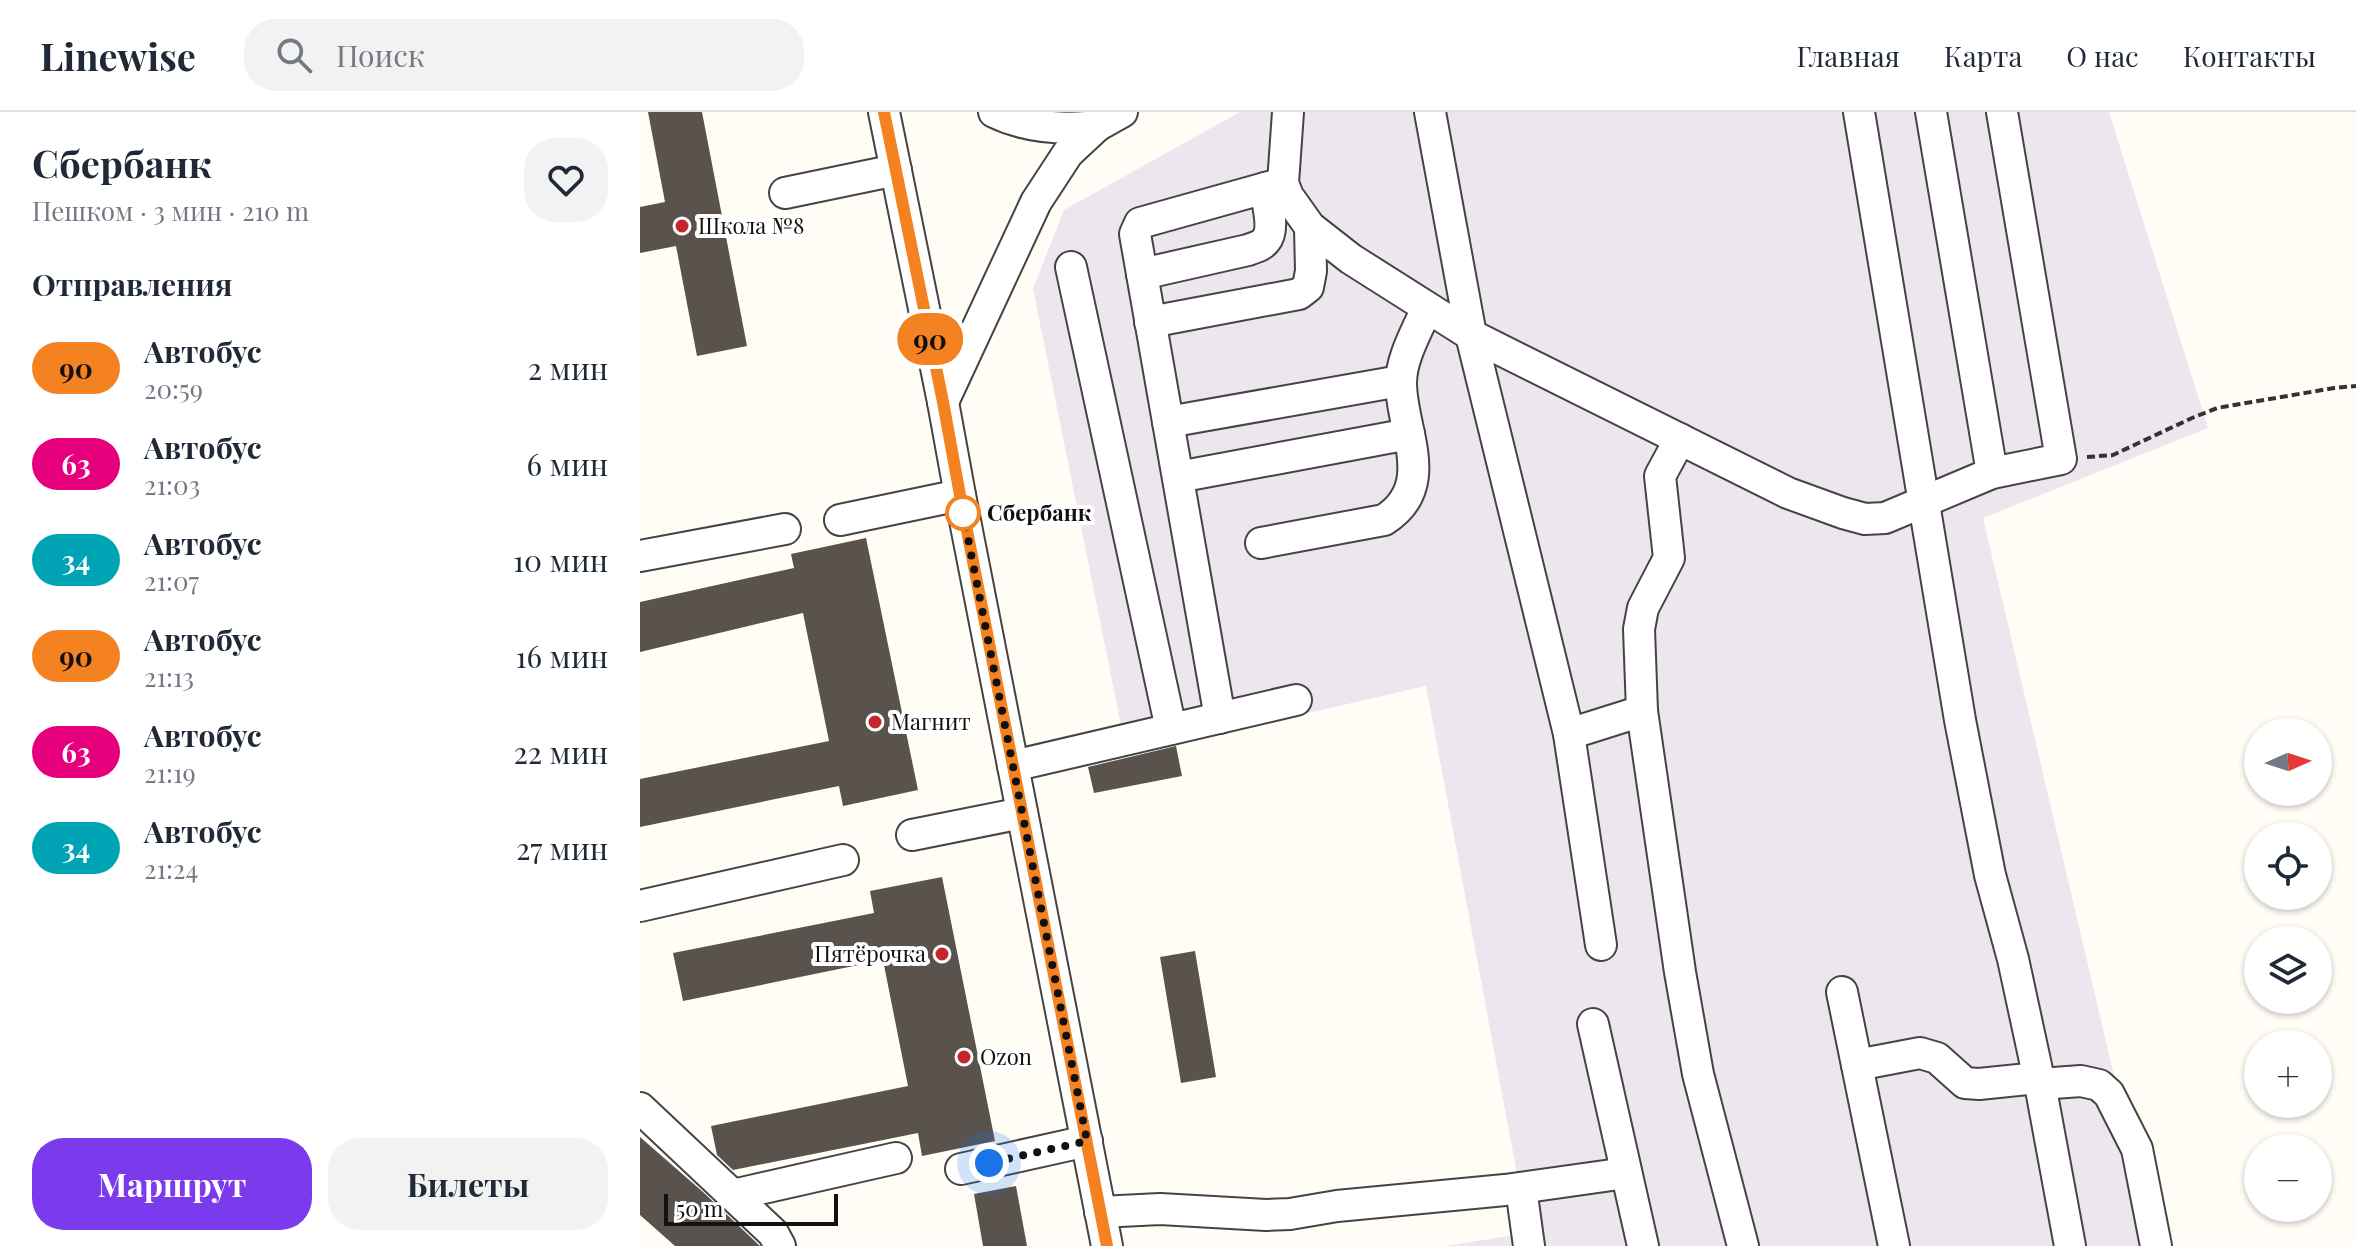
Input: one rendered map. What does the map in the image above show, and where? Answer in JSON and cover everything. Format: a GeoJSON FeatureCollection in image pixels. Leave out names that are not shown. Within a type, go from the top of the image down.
{"type":"FeatureCollection","features":[{"type":"Feature","properties":{"kind":"street"},"geometry":{"type":"LineString","coordinates":[[884,112],[1107,1246]]}},
{"type":"Feature","properties":{"kind":"street"},"geometry":{"type":"LineString","coordinates":[[994,112],[1042,127],[1070,129],[1110,119]]}},
{"type":"Feature","properties":{"kind":"street"},"geometry":{"type":"LineString","coordinates":[[1142,274],[1264,244],[1268,236],[1288,112]]}},
{"type":"Feature","properties":{"kind":"street"},"geometry":{"type":"LineString","coordinates":[[1430,112],[1471,335],[1569,734],[1601,945]]}},
{"type":"Feature","properties":{"kind":"street"},"geometry":{"type":"LineString","coordinates":[[1859,112],[1960,720],[1990,875],[2013,959],[2039,1081],[2070,1246]]}},
{"type":"Feature","properties":{"kind":"street"},"geometry":{"type":"LineString","coordinates":[[1931,112],[1992,473]]}},
{"type":"Feature","properties":{"kind":"street"},"geometry":{"type":"LineString","coordinates":[[1274,185],[1310,227],[1351,259],[1471,335],[1788,493],[1865,519],[1885,518],[1992,473],[2061,459],[2002,112]]}},
{"type":"Feature","properties":{"kind":"street"},"geometry":{"type":"LineString","coordinates":[[943,402],[1036,202],[1068,153],[1110,119]]}},
{"type":"Feature","properties":{"kind":"street"},"geometry":{"type":"LineString","coordinates":[[785,193],[896,170]]}},
{"type":"Feature","properties":{"kind":"street"},"geometry":{"type":"LineString","coordinates":[[1220,718],[1135,234],[1140,223],[1274,185]]}},
{"type":"Feature","properties":{"kind":"street"},"geometry":{"type":"LineString","coordinates":[[1150,322],[1299,294],[1308,287],[1311,271],[1310,227]]}},
{"type":"Feature","properties":{"kind":"street"},"geometry":{"type":"LineString","coordinates":[[1071,267],[1171,729]]}},
{"type":"Feature","properties":{"kind":"street"},"geometry":{"type":"LineString","coordinates":[[1261,543],[1384,520],[1397,511],[1410,488],[1414,459],[1400,381],[1407,354],[1427,308]]}},
{"type":"Feature","properties":{"kind":"street"},"geometry":{"type":"LineString","coordinates":[[1168,422],[1400,381]]}},
{"type":"Feature","properties":{"kind":"street"},"geometry":{"type":"LineString","coordinates":[[1178,477],[1409,434]]}},
{"type":"Feature","properties":{"kind":"street"},"geometry":{"type":"LineString","coordinates":[[1680,439],[1660,476],[1669,558],[1643,608],[1639,629],[1642,711],[1698,1074],[1743,1246]]}},
{"type":"Feature","properties":{"kind":"street"},"geometry":{"type":"LineString","coordinates":[[840,520],[960,495]]}},
{"type":"Feature","properties":{"kind":"street"},"geometry":{"type":"LineString","coordinates":[[640,556],[785,529]]}},
{"type":"Feature","properties":{"kind":"street"},"geometry":{"type":"LineString","coordinates":[[1013,766],[1296,700]]}},
{"type":"Feature","properties":{"kind":"street"},"geometry":{"type":"LineString","coordinates":[[1569,734],[1642,711]]}},
{"type":"Feature","properties":{"kind":"street"},"geometry":{"type":"LineString","coordinates":[[912,835],[1022,813]]}},
{"type":"Feature","properties":{"kind":"street"},"geometry":{"type":"LineString","coordinates":[[640,906],[843,860]]}},
{"type":"Feature","properties":{"kind":"street"},"geometry":{"type":"LineString","coordinates":[[1842,992],[1894,1246]]}},
{"type":"Feature","properties":{"kind":"street"},"geometry":{"type":"LineString","coordinates":[[1593,1024],[1643,1246]]}},
{"type":"Feature","properties":{"kind":"street"},"geometry":{"type":"LineString","coordinates":[[1857,1065],[1920,1053],[1937,1058],[1965,1083],[2081,1081],[2099,1085],[2109,1094],[2137,1149],[2156,1246]]}},
{"type":"Feature","properties":{"kind":"street"},"geometry":{"type":"LineString","coordinates":[[640,1108],[773,1233],[780,1246]]}},
{"type":"Feature","properties":{"kind":"street"},"geometry":{"type":"LineString","coordinates":[[961,1169],[1087,1141]]}},
{"type":"Feature","properties":{"kind":"street"},"geometry":{"type":"LineString","coordinates":[[733,1195],[896,1158]]}},
{"type":"Feature","properties":{"kind":"street"},"geometry":{"type":"LineString","coordinates":[[1100,1212],[1160,1209],[1290,1214],[1626,1173]]}},
{"type":"Feature","properties":{"kind":"street"},"geometry":{"type":"LineString","coordinates":[[1521,1188],[1529,1246]]}},
{"type":"Feature","properties":{"kind":"path"},"geometry":{"type":"LineString","coordinates":[[2061,459],[2113,455],[2217,408],[2356,386]]}},
{"type":"Feature","properties":{"kind":"shaded area"},"geometry":{"type":"Polygon","coordinates":[[[1240,112],[2109,112],[2208,428],[1983,518],[2154,1246],[1445,1246],[1528,1233],[1426,686],[1208,736],[1121,725],[1033,289],[1064,210],[1240,112]]]}},
{"type":"Feature","properties":{"kind":"building","name":"Школа №8"},"geometry":{"type":"Polygon","coordinates":[[[648,112],[702,112],[747,346],[697,356],[676,246],[640,253],[640,207],[665,202],[648,112]]]}},
{"type":"Feature","properties":{"kind":"building"},"geometry":{"type":"Polygon","coordinates":[[[866,538],[918,790],[843,806],[839,786],[640,827],[640,779],[829,741],[803,613],[640,652],[640,602],[794,568],[791,554],[866,538]]]}},
{"type":"Feature","properties":{"kind":"building"},"geometry":{"type":"Polygon","coordinates":[[[1176,746],[1182,776],[1094,793],[1088,767],[1176,746]]]}},
{"type":"Feature","properties":{"kind":"building"},"geometry":{"type":"Polygon","coordinates":[[[942,877],[995,1141],[922,1156],[918,1133],[733,1170],[717,1155],[711,1126],[908,1086],[883,960],[683,1001],[673,953],[874,913],[870,891],[942,877]]]}},
{"type":"Feature","properties":{"kind":"building"},"geometry":{"type":"Polygon","coordinates":[[[1195,951],[1216,1077],[1181,1083],[1160,957],[1195,951]]]}},
{"type":"Feature","properties":{"kind":"building"},"geometry":{"type":"Polygon","coordinates":[[[640,1137],[760,1246],[675,1246],[640,1215],[640,1137]]]}},
{"type":"Feature","properties":{"kind":"building"},"geometry":{"type":"Polygon","coordinates":[[[1016,1186],[1027,1246],[983,1246],[974,1194],[1016,1186]]]}},
{"type":"Feature","properties":{"kind":"bus line","name":"90"},"geometry":{"type":"LineString","coordinates":[[884,112],[1107,1246]]}},
{"type":"Feature","properties":{"kind":"place","name":"Школа №8"},"geometry":{"type":"Point","coordinates":[682,226]}},
{"type":"Feature","properties":{"kind":"place","name":"Сбербанк"},"geometry":{"type":"Point","coordinates":[963,513]}},
{"type":"Feature","properties":{"kind":"place","name":"Магнит"},"geometry":{"type":"Point","coordinates":[875,722]}},
{"type":"Feature","properties":{"kind":"place","name":"Пятёрочка"},"geometry":{"type":"Point","coordinates":[942,954]}},
{"type":"Feature","properties":{"kind":"place","name":"Ozon"},"geometry":{"type":"Point","coordinates":[964,1057]}},
{"type":"Feature","properties":{"kind":"route"},"geometry":{"type":"LineString","coordinates":[[963,513],[1087,1141],[989,1163]]}}]}
